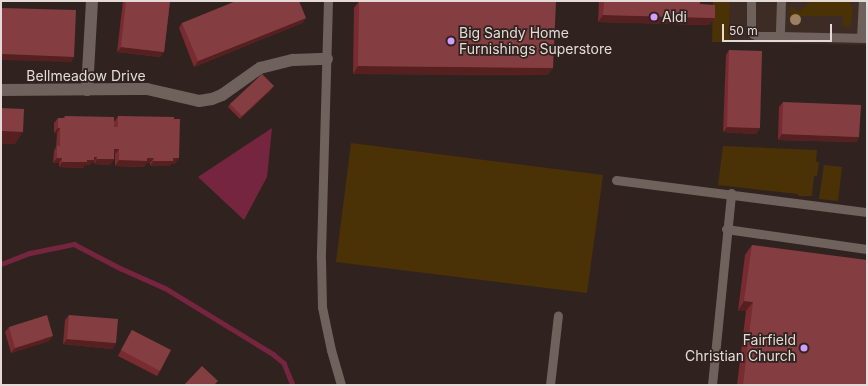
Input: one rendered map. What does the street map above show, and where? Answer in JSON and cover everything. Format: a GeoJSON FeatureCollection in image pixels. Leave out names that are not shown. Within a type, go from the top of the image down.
{"type":"FeatureCollection","features":[{"type":"Feature","properties":{"kind":"street"},"geometry":{"type":"LineString","coordinates":[[87,90],[92,1]]}},
{"type":"Feature","properties":{"kind":"street","name":"Bellmeadow Drive"},"geometry":{"type":"LineString","coordinates":[[1,90],[147,89],[199,101],[212,99],[222,95],[260,68],[293,60],[327,59]]}},
{"type":"Feature","properties":{"kind":"lane"},"geometry":{"type":"LineString","coordinates":[[328,1],[321,259],[322,307],[331,350],[341,385]]}},
{"type":"Feature","properties":{"kind":"lane"},"geometry":{"type":"LineString","coordinates":[[751,1],[751,29],[753,34],[758,36],[864,38],[864,6]]}},
{"type":"Feature","properties":{"kind":"lane"},"geometry":{"type":"LineString","coordinates":[[780,36],[781,1]]}},
{"type":"Feature","properties":{"kind":"lane"},"geometry":{"type":"LineString","coordinates":[[616,180],[731,193],[867,212]]}},
{"type":"Feature","properties":{"kind":"lane"},"geometry":{"type":"LineString","coordinates":[[712,385],[726,230],[731,193]]}},
{"type":"Feature","properties":{"kind":"lane"},"geometry":{"type":"LineString","coordinates":[[726,230],[867,249]]}},
{"type":"Feature","properties":{"kind":"lane"},"geometry":{"type":"LineString","coordinates":[[550,385],[558,315]]}},
{"type":"Feature","properties":{"kind":"shaded area"},"geometry":{"type":"Polygon","coordinates":[[[713,1],[730,1],[729,42],[712,42],[713,1]]]}},
{"type":"Feature","properties":{"kind":"shaded area"},"geometry":{"type":"Polygon","coordinates":[[[730,1],[867,1],[867,45],[729,42],[730,1]]]}},
{"type":"Feature","properties":{"kind":"shaded area"},"geometry":{"type":"Polygon","coordinates":[[[810,1],[849,1],[853,8],[851,24],[846,28],[843,26],[843,16],[800,16],[799,25],[796,26],[790,17],[791,6],[799,12],[810,1]]]}},
{"type":"Feature","properties":{"kind":"shaded area"},"geometry":{"type":"Polygon","coordinates":[[[272,128],[267,177],[244,220],[198,177],[272,128]]]}},
{"type":"Feature","properties":{"kind":"shaded area"},"geometry":{"type":"Polygon","coordinates":[[[351,143],[603,175],[587,293],[336,262],[351,143]]]}},
{"type":"Feature","properties":{"kind":"shaded area"},"geometry":{"type":"Polygon","coordinates":[[[723,146],[817,150],[816,162],[819,162],[817,176],[814,176],[812,196],[798,196],[798,194],[718,185],[723,146]]]}},
{"type":"Feature","properties":{"kind":"shaded area"},"geometry":{"type":"Polygon","coordinates":[[[824,165],[842,167],[838,201],[819,199],[824,165]]]}},
{"type":"Feature","properties":{"kind":"building"},"geometry":{"type":"Polygon","coordinates":[[[126,1],[170,1],[164,52],[121,47],[126,1]]]}},
{"type":"Feature","properties":{"kind":"building"},"geometry":{"type":"Polygon","coordinates":[[[236,1],[299,1],[306,18],[198,61],[182,23],[236,1]]]}},
{"type":"Feature","properties":{"kind":"building","name":"Big Sandy Home Furnishings Superstore"},"geometry":{"type":"Polygon","coordinates":[[[359,1],[556,1],[553,68],[358,66],[359,1]]]}},
{"type":"Feature","properties":{"kind":"building","name":"Aldi"},"geometry":{"type":"Polygon","coordinates":[[[604,1],[700,1],[700,4],[715,5],[715,18],[603,15],[604,1]]]}},
{"type":"Feature","properties":{"kind":"building"},"geometry":{"type":"Polygon","coordinates":[[[1,8],[76,10],[74,57],[1,54],[1,8]]]}},
{"type":"Feature","properties":{"kind":"building"},"geometry":{"type":"Polygon","coordinates":[[[729,50],[762,51],[760,128],[727,127],[729,50]]]}},
{"type":"Feature","properties":{"kind":"building"},"geometry":{"type":"Polygon","coordinates":[[[262,74],[274,86],[242,116],[230,104],[262,74]]]}},
{"type":"Feature","properties":{"kind":"building"},"geometry":{"type":"Polygon","coordinates":[[[783,102],[861,105],[859,137],[782,134],[783,102]]]}},
{"type":"Feature","properties":{"kind":"building"},"geometry":{"type":"Polygon","coordinates":[[[1,108],[24,109],[23,132],[1,131],[1,108]]]}},
{"type":"Feature","properties":{"kind":"building"},"geometry":{"type":"Polygon","coordinates":[[[65,116],[114,117],[114,127],[118,127],[118,116],[174,117],[174,119],[180,119],[179,158],[173,158],[173,161],[153,161],[154,158],[147,158],[147,161],[119,160],[119,149],[114,149],[114,159],[97,159],[97,157],[94,157],[94,160],[87,160],[87,162],[62,162],[62,158],[57,158],[57,146],[60,146],[60,128],[58,128],[58,118],[65,118],[65,116]]]}},
{"type":"Feature","properties":{"kind":"building","name":"Fairfield Christian Church"},"geometry":{"type":"Polygon","coordinates":[[[752,245],[867,260],[867,385],[743,385],[753,302],[744,301],[752,245]]]}},
{"type":"Feature","properties":{"kind":"building"},"geometry":{"type":"Polygon","coordinates":[[[47,315],[53,336],[15,348],[9,327],[47,315]]]}},
{"type":"Feature","properties":{"kind":"building"},"geometry":{"type":"Polygon","coordinates":[[[69,315],[118,319],[116,343],[67,339],[69,315]]]}},
{"type":"Feature","properties":{"kind":"building"},"geometry":{"type":"Polygon","coordinates":[[[132,330],[171,350],[160,371],[121,350],[132,330]]]}},
{"type":"Feature","properties":{"kind":"building"},"geometry":{"type":"Polygon","coordinates":[[[202,366],[218,381],[214,385],[184,385],[202,366]]]}},
{"type":"Feature","properties":{"kind":"waterway"},"geometry":{"type":"LineString","coordinates":[[1,264],[30,253],[74,244],[120,268],[165,288],[273,354],[284,363],[293,385]]}},
{"type":"Feature","properties":{"kind":"place","name":"Aldi"},"geometry":{"type":"Point","coordinates":[654,17]}},
{"type":"Feature","properties":{"kind":"place","name":"Big Sandy Home Furnishings Superstore"},"geometry":{"type":"Point","coordinates":[451,41]}},
{"type":"Feature","properties":{"kind":"place","name":"Fairfield Christian Church"},"geometry":{"type":"Point","coordinates":[804,348]}}]}
